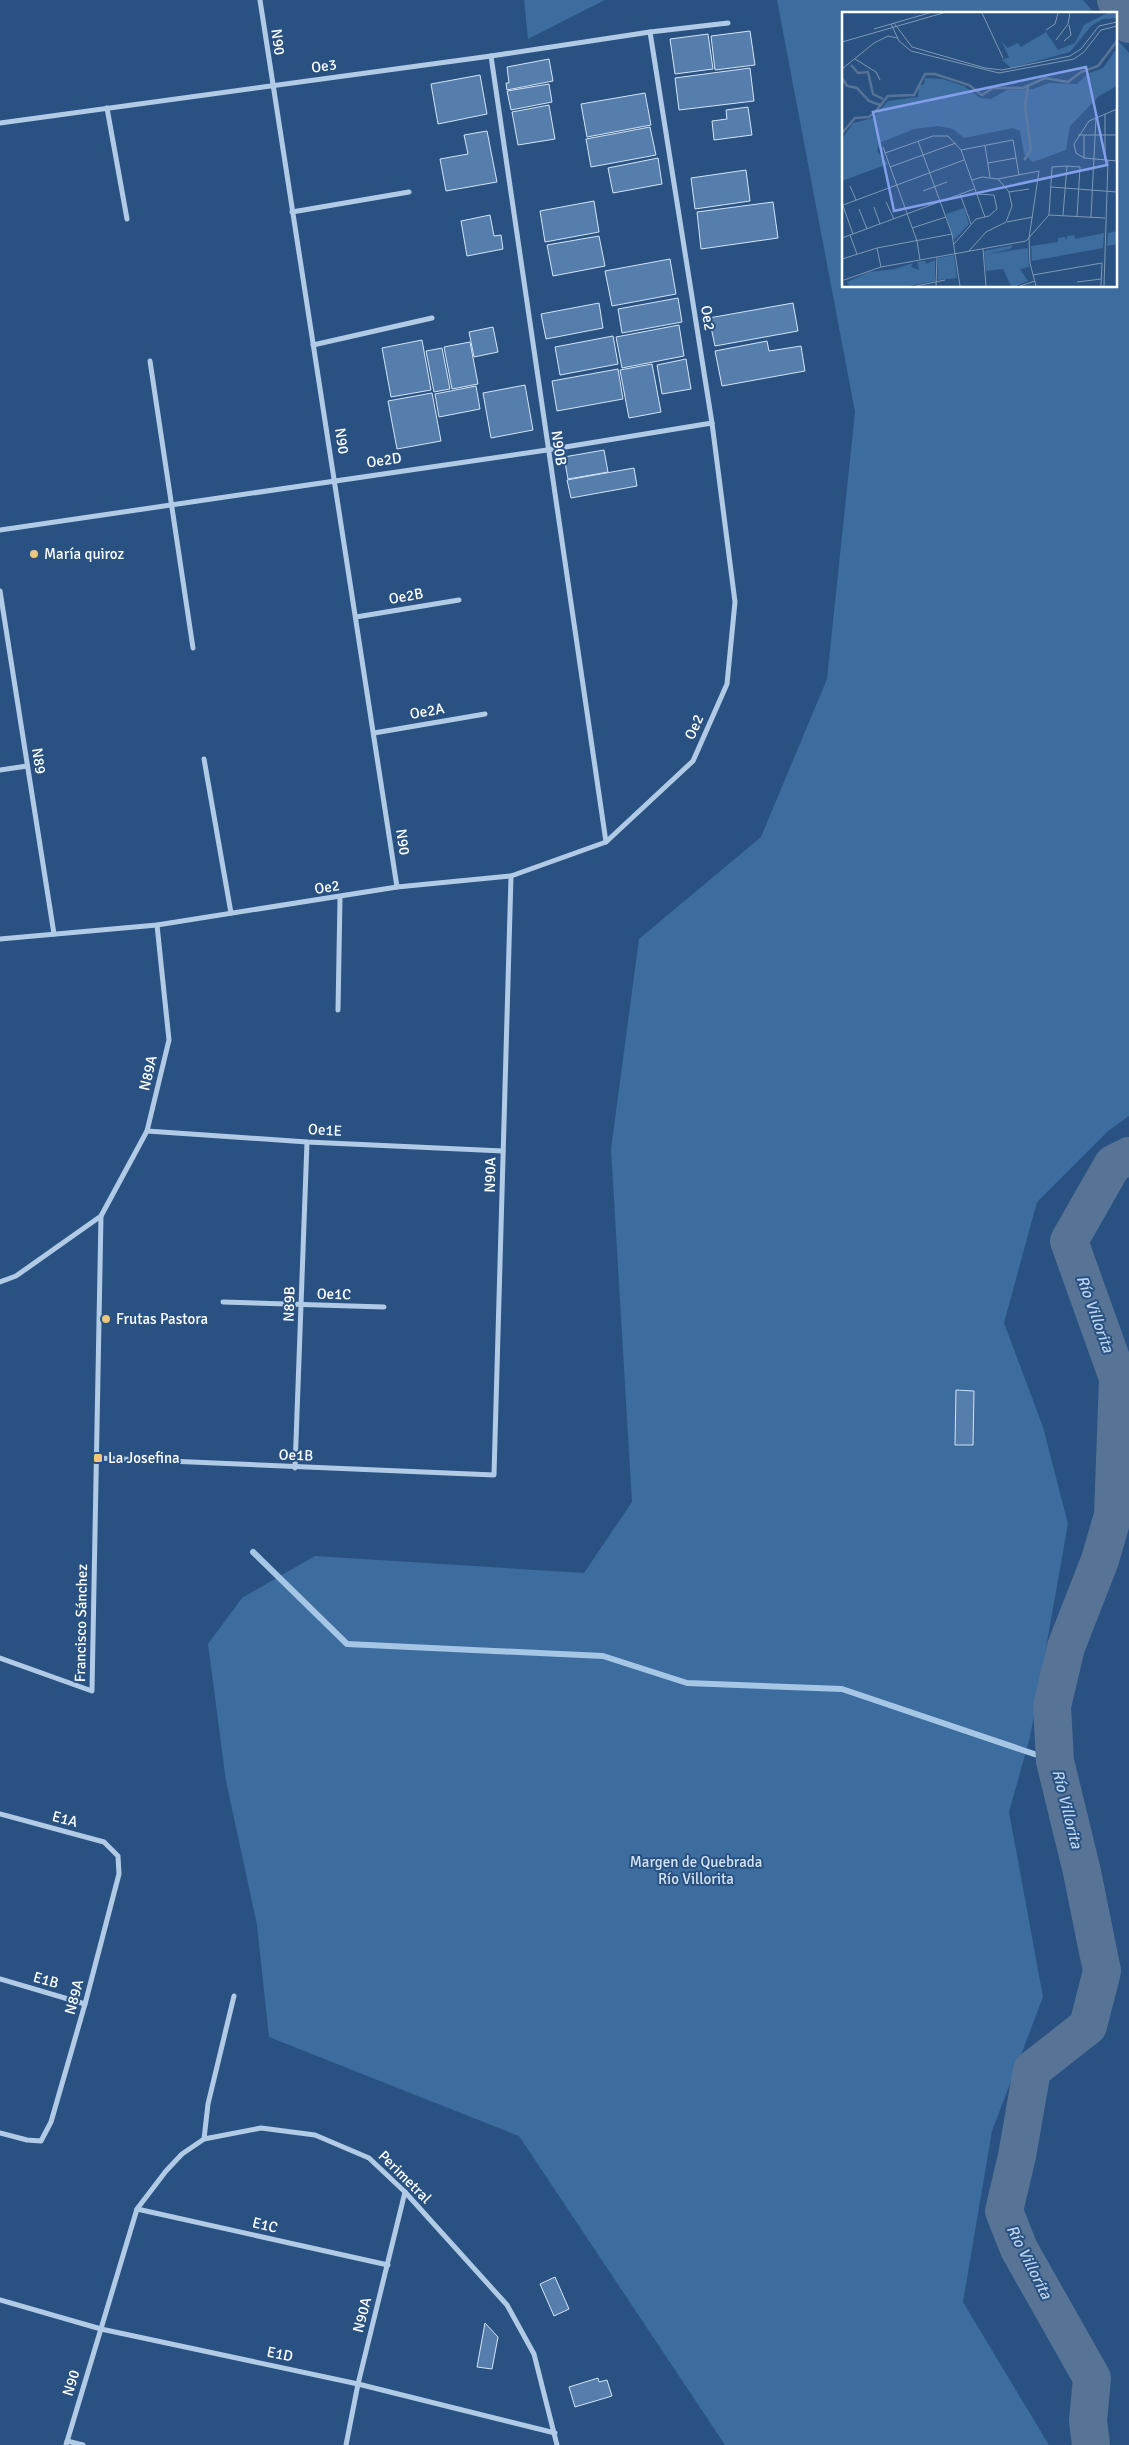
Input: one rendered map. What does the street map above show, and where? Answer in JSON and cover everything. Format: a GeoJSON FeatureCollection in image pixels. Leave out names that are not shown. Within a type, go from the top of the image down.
{"type":"FeatureCollection","features":[{"type":"Feature","properties":{"kind":"street","name":"N90"},"geometry":{"type":"LineString","coordinates":[[260,0],[272,86],[336,480],[397,887]]}},
{"type":"Feature","properties":{"kind":"street","name":"Oe3"},"geometry":{"type":"LineString","coordinates":[[0,123],[491,56],[650,32],[728,23]]}},
{"type":"Feature","properties":{"kind":"street","name":"Oe2"},"geometry":{"type":"LineString","coordinates":[[0,939],[157,925],[340,898],[397,887],[511,876],[606,842],[693,761],[727,684],[735,602],[712,423],[650,32]]}},
{"type":"Feature","properties":{"kind":"street","name":"N90B"},"geometry":{"type":"LineString","coordinates":[[491,56],[547,450],[606,842]]}},
{"type":"Feature","properties":{"kind":"street"},"geometry":{"type":"LineString","coordinates":[[108,108],[127,219]]}},
{"type":"Feature","properties":{"kind":"street"},"geometry":{"type":"LineString","coordinates":[[292,212],[408,192]]}},
{"type":"Feature","properties":{"kind":"street"},"geometry":{"type":"LineString","coordinates":[[314,345],[432,318]]}},
{"type":"Feature","properties":{"kind":"street"},"geometry":{"type":"LineString","coordinates":[[150,361],[193,648]]}},
{"type":"Feature","properties":{"kind":"street","name":"Oe2D"},"geometry":{"type":"LineString","coordinates":[[0,530],[547,450],[712,423]]}},
{"type":"Feature","properties":{"kind":"street","name":"N89"},"geometry":{"type":"LineString","coordinates":[[0,591],[54,934]]}},
{"type":"Feature","properties":{"kind":"street","name":"Oe2B"},"geometry":{"type":"LineString","coordinates":[[356,617],[459,600]]}},
{"type":"Feature","properties":{"kind":"street","name":"Oe2A"},"geometry":{"type":"LineString","coordinates":[[374,733],[485,714]]}},
{"type":"Feature","properties":{"kind":"street"},"geometry":{"type":"LineString","coordinates":[[204,759],[231,913]]}},
{"type":"Feature","properties":{"kind":"street"},"geometry":{"type":"LineString","coordinates":[[0,770],[27,766]]}},
{"type":"Feature","properties":{"kind":"street","name":"N90A"},"geometry":{"type":"LineString","coordinates":[[494,1475],[511,876]]}},
{"type":"Feature","properties":{"kind":"street"},"geometry":{"type":"LineString","coordinates":[[338,1010],[340,898]]}},
{"type":"Feature","properties":{"kind":"street","name":"N89A"},"geometry":{"type":"LineString","coordinates":[[0,1282],[16,1276],[101,1216],[147,1131],[169,1040],[157,925]]}},
{"type":"Feature","properties":{"kind":"street","name":"Oe1E"},"geometry":{"type":"LineString","coordinates":[[147,1131],[307,1142],[503,1151]]}},
{"type":"Feature","properties":{"kind":"street","name":"N89B"},"geometry":{"type":"LineString","coordinates":[[295,1468],[307,1142]]}},
{"type":"Feature","properties":{"kind":"street","name":"N89A"},"geometry":{"type":"LineString","coordinates":[[98,1458],[101,1216]]}},
{"type":"Feature","properties":{"kind":"street","name":"Oe1C"},"geometry":{"type":"LineString","coordinates":[[223,1302],[301,1306],[384,1307]]}},
{"type":"Feature","properties":{"kind":"street","name":"Oe1B"},"geometry":{"type":"LineString","coordinates":[[98,1458],[295,1468],[494,1475]]}},
{"type":"Feature","properties":{"kind":"street","name":"Francisco Sánchez"},"geometry":{"type":"LineString","coordinates":[[0,1658],[92,1691],[98,1458]]}},
{"type":"Feature","properties":{"kind":"street","name":"E1A"},"geometry":{"type":"LineString","coordinates":[[0,1814],[104,1842],[118,1856]]}},
{"type":"Feature","properties":{"kind":"street","name":"N89A"},"geometry":{"type":"LineString","coordinates":[[0,2133],[27,2140],[42,2141],[50,2122],[85,2004],[119,1874],[118,1856]]}},
{"type":"Feature","properties":{"kind":"street","name":"E1B"},"geometry":{"type":"LineString","coordinates":[[0,1979],[85,2004]]}},
{"type":"Feature","properties":{"kind":"street"},"geometry":{"type":"LineString","coordinates":[[204,2139],[208,2104],[234,1996]]}},
{"type":"Feature","properties":{"kind":"street","name":"Perimetral"},"geometry":{"type":"LineString","coordinates":[[101,2328],[137,2209],[166,2171],[182,2154],[204,2139],[261,2128],[315,2135],[369,2158],[405,2192],[507,2305],[534,2354],[557,2445]]}},
{"type":"Feature","properties":{"kind":"street","name":"N90A"},"geometry":{"type":"LineString","coordinates":[[346,2445],[358,2384],[405,2192]]}},
{"type":"Feature","properties":{"kind":"street","name":"E1C"},"geometry":{"type":"LineString","coordinates":[[137,2209],[388,2265]]}},
{"type":"Feature","properties":{"kind":"street","name":"E1D"},"geometry":{"type":"LineString","coordinates":[[0,2300],[101,2328],[358,2384],[555,2433]]}},
{"type":"Feature","properties":{"kind":"street","name":"N90"},"geometry":{"type":"LineString","coordinates":[[66,2443],[101,2328]]}},
{"type":"Feature","properties":{"kind":"street"},"geometry":{"type":"LineString","coordinates":[[66,2443],[83,2445]]}},
{"type":"Feature","properties":{"kind":"green space"},"geometry":{"type":"Polygon","coordinates":[[[524,0],[605,0],[528,39],[524,0]]]}},
{"type":"Feature","properties":{"kind":"green space","name":"Margen de Quebrada Río Villorita"},"geometry":{"type":"Polygon","coordinates":[[[777,0],[1083,0],[1093,12],[842,12],[842,288],[1116,288],[1116,38],[1129,53],[1129,1116],[1108,1131],[1037,1202],[1004,1323],[1043,1427],[1068,1524],[1030,1737],[1009,1812],[1043,1997],[992,2131],[963,2302],[1049,2445],[725,2445],[519,2136],[269,2037],[257,1925],[226,1781],[208,1644],[242,1598],[315,1556],[584,1573],[632,1502],[611,1149],[639,939],[761,837],[827,679],[855,412],[777,0]]]}},
{"type":"Feature","properties":{"kind":"building"},"geometry":{"type":"Polygon","coordinates":[[[750,31],[755,65],[715,70],[711,36],[750,31]]]}},
{"type":"Feature","properties":{"kind":"building"},"geometry":{"type":"Polygon","coordinates":[[[708,34],[713,69],[675,74],[670,39],[708,34]]]}},
{"type":"Feature","properties":{"kind":"building"},"geometry":{"type":"Polygon","coordinates":[[[549,59],[553,81],[507,90],[506,83],[509,83],[507,67],[549,59]]]}},
{"type":"Feature","properties":{"kind":"building"},"geometry":{"type":"Polygon","coordinates":[[[750,68],[754,101],[679,110],[675,78],[750,68]]]}},
{"type":"Feature","properties":{"kind":"building"},"geometry":{"type":"Polygon","coordinates":[[[480,75],[487,114],[438,124],[431,84],[480,75]]]}},
{"type":"Feature","properties":{"kind":"building"},"geometry":{"type":"Polygon","coordinates":[[[549,84],[552,102],[511,110],[507,91],[549,84]]]}},
{"type":"Feature","properties":{"kind":"building"},"geometry":{"type":"Polygon","coordinates":[[[645,93],[651,125],[587,137],[581,104],[645,93]]]}},
{"type":"Feature","properties":{"kind":"building"},"geometry":{"type":"Polygon","coordinates":[[[549,105],[555,139],[518,145],[512,112],[549,105]]]}},
{"type":"Feature","properties":{"kind":"building"},"geometry":{"type":"Polygon","coordinates":[[[748,107],[752,135],[714,140],[712,121],[727,119],[726,110],[748,107]]]}},
{"type":"Feature","properties":{"kind":"building"},"geometry":{"type":"Polygon","coordinates":[[[650,127],[656,155],[591,167],[586,139],[650,127]]]}},
{"type":"Feature","properties":{"kind":"building"},"geometry":{"type":"Polygon","coordinates":[[[487,131],[497,182],[446,191],[440,159],[468,154],[464,135],[487,131]]]}},
{"type":"Feature","properties":{"kind":"building"},"geometry":{"type":"Polygon","coordinates":[[[658,158],[662,184],[613,193],[608,168],[658,158]]]}},
{"type":"Feature","properties":{"kind":"building"},"geometry":{"type":"Polygon","coordinates":[[[746,170],[750,201],[695,209],[691,178],[746,170]]]}},
{"type":"Feature","properties":{"kind":"building"},"geometry":{"type":"Polygon","coordinates":[[[594,201],[599,232],[545,242],[540,211],[594,201]]]}},
{"type":"Feature","properties":{"kind":"building"},"geometry":{"type":"Polygon","coordinates":[[[773,202],[778,238],[701,249],[697,212],[773,202]]]}},
{"type":"Feature","properties":{"kind":"building"},"geometry":{"type":"Polygon","coordinates":[[[490,215],[494,236],[501,235],[503,249],[467,256],[461,221],[490,215]]]}},
{"type":"Feature","properties":{"kind":"building"},"geometry":{"type":"Polygon","coordinates":[[[599,236],[605,266],[553,276],[547,245],[599,236]]]}},
{"type":"Feature","properties":{"kind":"building"},"geometry":{"type":"Polygon","coordinates":[[[670,259],[676,294],[612,306],[605,271],[670,259]]]}},
{"type":"Feature","properties":{"kind":"building"},"geometry":{"type":"Polygon","coordinates":[[[678,298],[682,322],[622,333],[618,309],[678,298]]]}},
{"type":"Feature","properties":{"kind":"building"},"geometry":{"type":"Polygon","coordinates":[[[599,303],[603,328],[546,339],[541,314],[599,303]]]}},
{"type":"Feature","properties":{"kind":"building"},"geometry":{"type":"Polygon","coordinates":[[[793,303],[798,331],[715,346],[709,318],[793,303]]]}},
{"type":"Feature","properties":{"kind":"building"},"geometry":{"type":"Polygon","coordinates":[[[679,325],[684,356],[622,368],[616,337],[679,325]]]}},
{"type":"Feature","properties":{"kind":"building"},"geometry":{"type":"Polygon","coordinates":[[[493,327],[498,352],[474,357],[469,332],[493,327]]]}},
{"type":"Feature","properties":{"kind":"building"},"geometry":{"type":"Polygon","coordinates":[[[613,336],[618,364],[560,375],[555,347],[613,336]]]}},
{"type":"Feature","properties":{"kind":"building"},"geometry":{"type":"Polygon","coordinates":[[[422,340],[431,390],[391,397],[382,348],[422,340]]]}},
{"type":"Feature","properties":{"kind":"building"},"geometry":{"type":"Polygon","coordinates":[[[767,341],[769,351],[801,346],[805,371],[722,386],[715,351],[767,341]]]}},
{"type":"Feature","properties":{"kind":"building"},"geometry":{"type":"Polygon","coordinates":[[[470,342],[478,384],[452,389],[444,347],[470,342]]]}},
{"type":"Feature","properties":{"kind":"building"},"geometry":{"type":"Polygon","coordinates":[[[442,348],[450,389],[434,392],[426,351],[442,348]]]}},
{"type":"Feature","properties":{"kind":"building"},"geometry":{"type":"Polygon","coordinates":[[[686,359],[691,389],[662,394],[657,365],[686,359]]]}},
{"type":"Feature","properties":{"kind":"building"},"geometry":{"type":"Polygon","coordinates":[[[652,364],[661,412],[629,418],[620,370],[652,364]]]}},
{"type":"Feature","properties":{"kind":"building"},"geometry":{"type":"Polygon","coordinates":[[[618,369],[623,399],[557,411],[552,381],[618,369]]]}},
{"type":"Feature","properties":{"kind":"building"},"geometry":{"type":"Polygon","coordinates":[[[525,385],[533,430],[491,438],[483,393],[525,385]]]}},
{"type":"Feature","properties":{"kind":"building"},"geometry":{"type":"Polygon","coordinates":[[[476,386],[480,409],[439,417],[435,394],[476,386]]]}},
{"type":"Feature","properties":{"kind":"building"},"geometry":{"type":"Polygon","coordinates":[[[432,393],[441,441],[397,449],[388,401],[432,393]]]}},
{"type":"Feature","properties":{"kind":"building"},"geometry":{"type":"Polygon","coordinates":[[[604,450],[608,472],[568,479],[564,457],[604,450]]]}},
{"type":"Feature","properties":{"kind":"building"},"geometry":{"type":"Polygon","coordinates":[[[634,468],[637,486],[571,498],[567,480],[634,468]]]}},
{"type":"Feature","properties":{"kind":"building"},"geometry":{"type":"Polygon","coordinates":[[[956,1390],[974,1391],[973,1445],[955,1445],[956,1390]]]}},
{"type":"Feature","properties":{"kind":"building"},"geometry":{"type":"Polygon","coordinates":[[[555,2277],[569,2309],[554,2316],[540,2284],[555,2277]]]}},
{"type":"Feature","properties":{"kind":"building"},"geometry":{"type":"Polygon","coordinates":[[[485,2323],[498,2337],[492,2369],[477,2367],[485,2323]]]}},
{"type":"Feature","properties":{"kind":"building"},"geometry":{"type":"Polygon","coordinates":[[[598,2378],[599,2382],[607,2380],[612,2396],[575,2407],[569,2387],[598,2378]]]}},
{"type":"Feature","properties":{"kind":"waterway"},"geometry":{"type":"LineString","coordinates":[[1116,0],[1129,24]]}},
{"type":"Feature","properties":{"kind":"waterway","name":"Río Villorita"},"geometry":{"type":"LineString","coordinates":[[1091,2445],[1088,2421],[1092,2378],[1019,2249],[1004,2211],[1017,2156],[1032,2070],[1088,2026],[1102,1971],[1082,1872],[1055,1761],[1052,1706],[1066,1647],[1100,1560],[1113,1515],[1118,1378],[1069,1241],[1113,1164],[1129,1156]]}},
{"type":"Feature","properties":{"kind":"waterway"},"geometry":{"type":"LineString","coordinates":[[253,1552],[347,1644],[603,1656],[687,1683],[842,1689],[1055,1761]]}},
{"type":"Feature","properties":{"kind":"place","name":"María quiroz"},"geometry":{"type":"Point","coordinates":[34,554]}},
{"type":"Feature","properties":{"kind":"place","name":"Frutas Pastora"},"geometry":{"type":"Point","coordinates":[106,1319]}},
{"type":"Feature","properties":{"kind":"place","name":"La Josefina"},"geometry":{"type":"Point","coordinates":[98,1458]}}]}
